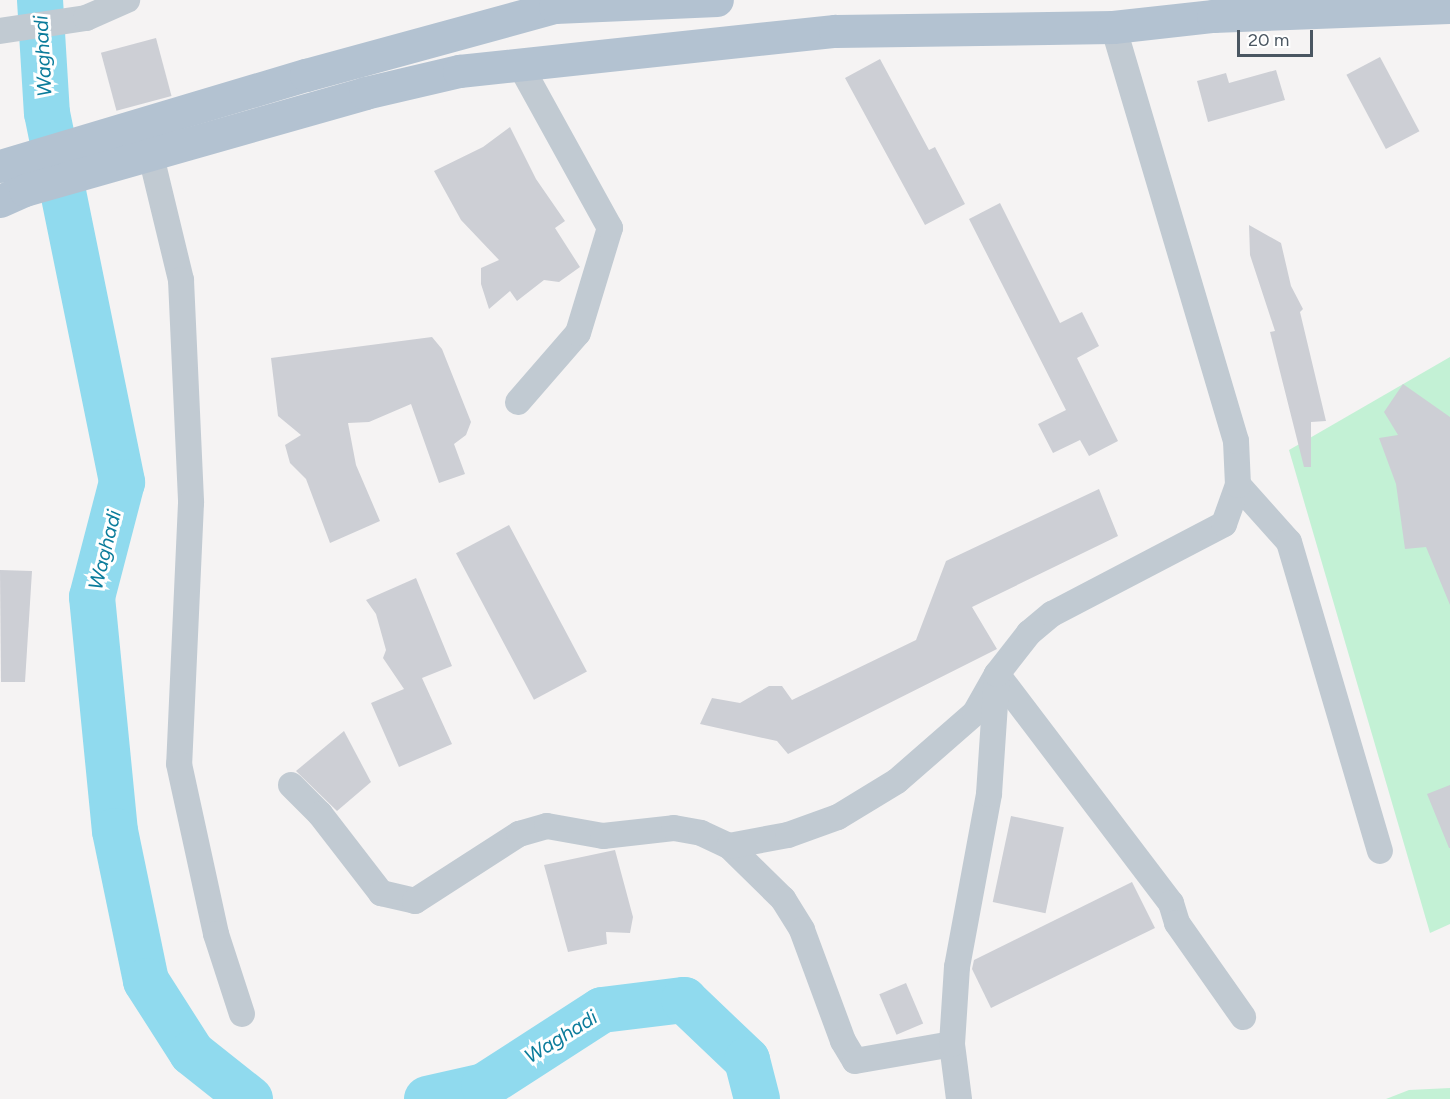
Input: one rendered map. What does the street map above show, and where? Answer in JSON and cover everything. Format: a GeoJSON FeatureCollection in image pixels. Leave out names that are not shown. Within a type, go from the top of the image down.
{"type":"FeatureCollection","features":[{"type":"Feature","properties":{"kind":"main road"},"geometry":{"type":"LineString","coordinates":[[10,180],[118,131],[555,7],[717,0]]}},
{"type":"Feature","properties":{"kind":"main road"},"geometry":{"type":"LineString","coordinates":[[10,180],[140,160],[365,93],[459,71],[519,63],[835,31],[1113,27],[1199,9],[1450,7]]}},
{"type":"Feature","properties":{"kind":"street"},"geometry":{"type":"LineString","coordinates":[[2,31],[127,0]]}},
{"type":"Feature","properties":{"kind":"street"},"geometry":{"type":"LineString","coordinates":[[729,846],[788,834],[838,817],[897,781],[975,713],[998,674],[1029,633],[1052,614],[1224,524],[1238,485],[1236,441],[1113,27]]}},
{"type":"Feature","properties":{"kind":"street"},"geometry":{"type":"LineString","coordinates":[[518,402],[578,333],[610,228],[519,63]]}},
{"type":"Feature","properties":{"kind":"street"},"geometry":{"type":"LineString","coordinates":[[140,160],[182,291],[191,503],[179,764],[216,934],[242,1014]]}},
{"type":"Feature","properties":{"kind":"street"},"geometry":{"type":"LineString","coordinates":[[1238,485],[1289,542],[1380,851]]}},
{"type":"Feature","properties":{"kind":"street"},"geometry":{"type":"LineString","coordinates":[[998,674],[1171,903],[1177,923],[1243,1017]]}},
{"type":"Feature","properties":{"kind":"street"},"geometry":{"type":"LineString","coordinates":[[959,1099],[952,1044],[957,967],[989,794],[998,674]]}},
{"type":"Feature","properties":{"kind":"street"},"geometry":{"type":"LineString","coordinates":[[291,784],[320,814],[381,893],[415,901],[519,834],[547,826],[603,836],[674,828],[701,833],[729,846],[783,898],[794,916],[843,1041],[855,1061],[952,1044]]}},
{"type":"Feature","properties":{"kind":"green space"},"geometry":{"type":"Polygon","coordinates":[[[1450,357],[1450,924],[1430,933],[1289,450],[1450,357]]]}},
{"type":"Feature","properties":{"kind":"green space"},"geometry":{"type":"Polygon","coordinates":[[[1450,1088],[1450,1099],[1386,1099],[1409,1090],[1450,1088]]]}},
{"type":"Feature","properties":{"kind":"building"},"geometry":{"type":"Polygon","coordinates":[[[156,38],[172,96],[116,111],[101,53],[156,38]]]}},
{"type":"Feature","properties":{"kind":"building"},"geometry":{"type":"Polygon","coordinates":[[[1380,57],[1419,131],[1386,149],[1346,75],[1380,57]]]}},
{"type":"Feature","properties":{"kind":"building"},"geometry":{"type":"Polygon","coordinates":[[[880,59],[929,150],[935,147],[965,204],[925,225],[845,78],[880,59]]]}},
{"type":"Feature","properties":{"kind":"building"},"geometry":{"type":"Polygon","coordinates":[[[1276,70],[1285,100],[1208,122],[1197,81],[1226,73],[1229,83],[1276,70]]]}},
{"type":"Feature","properties":{"kind":"building"},"geometry":{"type":"Polygon","coordinates":[[[510,127],[536,179],[565,221],[555,228],[580,267],[559,282],[544,280],[517,301],[510,291],[489,309],[481,284],[481,268],[499,260],[461,220],[434,171],[483,147],[510,127]]]}},
{"type":"Feature","properties":{"kind":"building"},"geometry":{"type":"Polygon","coordinates":[[[1000,203],[1060,323],[1082,312],[1099,346],[1077,358],[1118,441],[1089,456],[1080,440],[1053,453],[1038,424],[1066,410],[969,219],[1000,203]]]}},
{"type":"Feature","properties":{"kind":"building"},"geometry":{"type":"Polygon","coordinates":[[[1249,225],[1281,243],[1291,286],[1303,309],[1300,312],[1326,421],[1311,422],[1311,467],[1304,467],[1270,332],[1275,331],[1250,255],[1249,225]]]}},
{"type":"Feature","properties":{"kind":"building"},"geometry":{"type":"Polygon","coordinates":[[[432,337],[442,349],[471,422],[466,435],[454,444],[465,474],[439,483],[411,404],[369,422],[348,423],[356,465],[380,521],[330,543],[306,479],[290,463],[285,445],[301,435],[278,416],[271,358],[432,337]]]}},
{"type":"Feature","properties":{"kind":"building"},"geometry":{"type":"Polygon","coordinates":[[[1403,384],[1450,417],[1450,605],[1426,547],[1405,549],[1396,484],[1379,438],[1398,435],[1384,412],[1403,384]]]}},
{"type":"Feature","properties":{"kind":"building"},"geometry":{"type":"Polygon","coordinates":[[[1099,489],[1118,536],[972,607],[997,649],[788,754],[777,741],[700,724],[712,698],[740,703],[769,686],[782,686],[792,700],[916,640],[946,561],[1099,489]]]}},
{"type":"Feature","properties":{"kind":"building"},"geometry":{"type":"Polygon","coordinates":[[[509,525],[587,672],[534,700],[456,553],[509,525]]]}},
{"type":"Feature","properties":{"kind":"building"},"geometry":{"type":"Polygon","coordinates":[[[0,570],[32,571],[25,682],[1,682],[0,570]]]}},
{"type":"Feature","properties":{"kind":"building"},"geometry":{"type":"Polygon","coordinates":[[[416,578],[452,666],[422,678],[452,744],[399,767],[371,703],[404,689],[383,658],[386,650],[376,614],[366,600],[416,578]]]}},
{"type":"Feature","properties":{"kind":"building"},"geometry":{"type":"Polygon","coordinates":[[[344,731],[371,782],[337,811],[296,771],[344,731]]]}},
{"type":"Feature","properties":{"kind":"building"},"geometry":{"type":"Polygon","coordinates":[[[1450,785],[1450,848],[1449,848],[1427,794],[1450,785]]]}},
{"type":"Feature","properties":{"kind":"building"},"geometry":{"type":"Polygon","coordinates":[[[1011,816],[1064,827],[1046,913],[993,902],[1011,816]]]}},
{"type":"Feature","properties":{"kind":"building"},"geometry":{"type":"Polygon","coordinates":[[[615,850],[633,917],[630,933],[606,932],[607,944],[568,952],[544,865],[615,850]]]}},
{"type":"Feature","properties":{"kind":"building"},"geometry":{"type":"Polygon","coordinates":[[[1132,882],[1155,928],[991,1008],[972,969],[974,960],[1132,882]]]}},
{"type":"Feature","properties":{"kind":"building"},"geometry":{"type":"Polygon","coordinates":[[[906,983],[923,1024],[896,1035],[879,994],[906,983]]]}},
{"type":"Feature","properties":{"kind":"waterway","name":"Waghadi"},"geometry":{"type":"LineString","coordinates":[[40,0],[47,113],[122,482],[92,597],[115,831],[146,981],[192,1053],[250,1099]]}},
{"type":"Feature","properties":{"kind":"waterway","name":"Waghadi"},"geometry":{"type":"LineString","coordinates":[[427,1099],[484,1086],[602,1010],[684,1000],[747,1060],[757,1099]]}}]}
